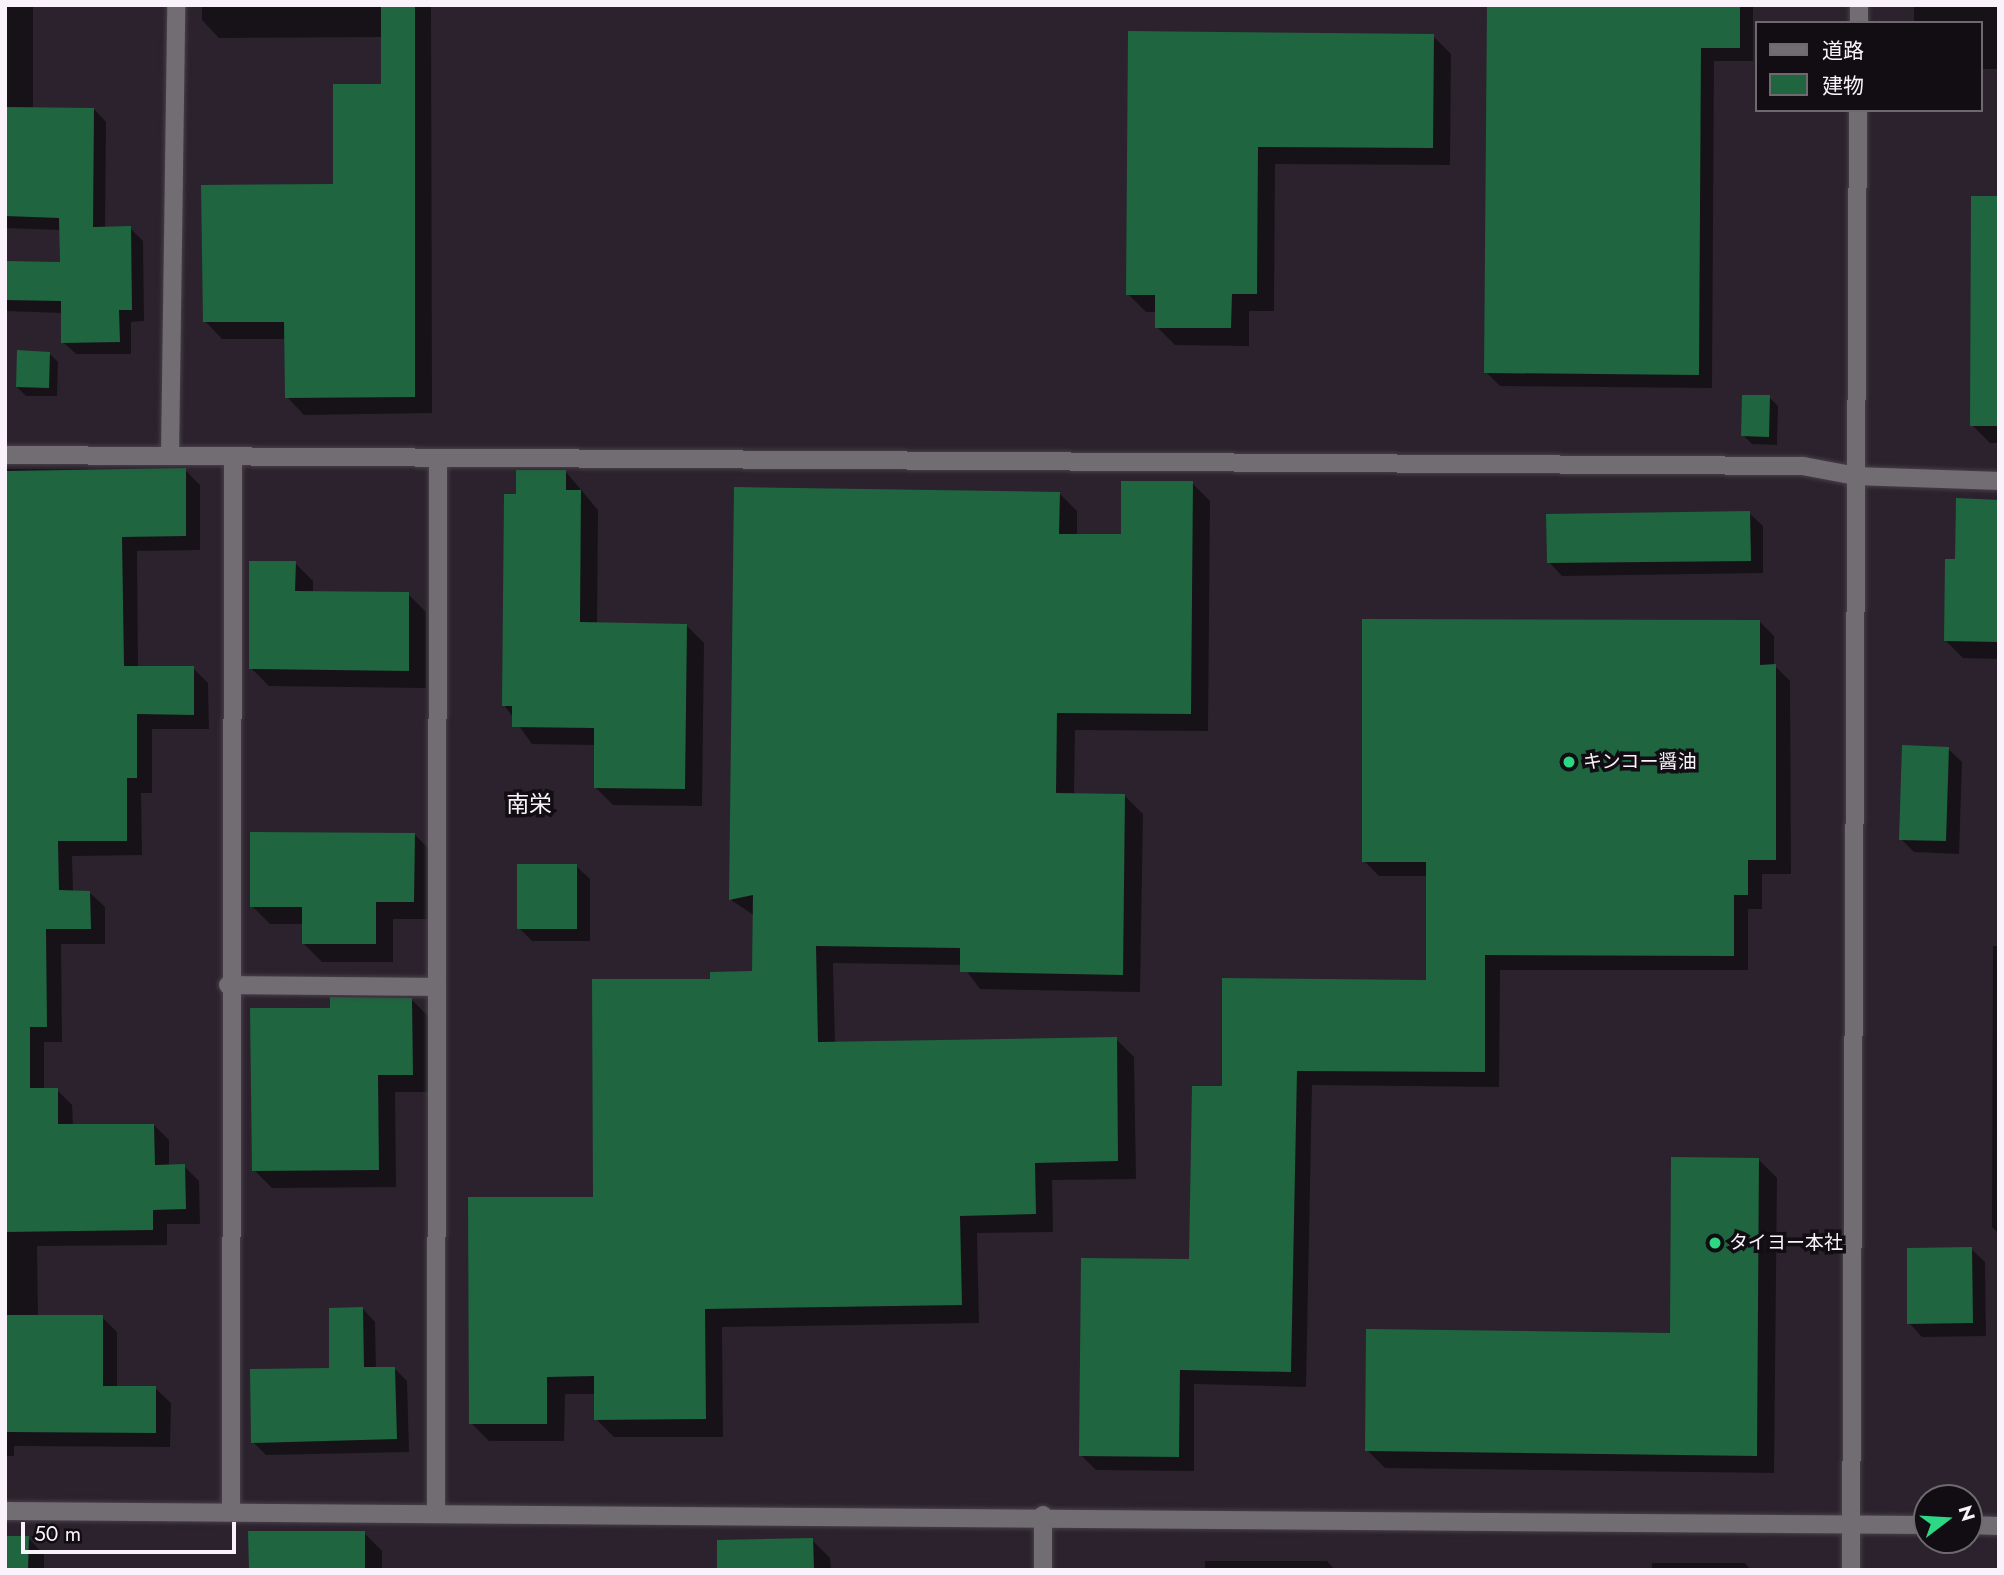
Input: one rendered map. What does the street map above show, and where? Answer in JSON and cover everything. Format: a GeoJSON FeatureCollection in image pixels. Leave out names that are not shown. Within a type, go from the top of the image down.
{"type":"FeatureCollection","features":[{"type":"Feature","properties":{"kind":"street"},"geometry":{"type":"LineString","coordinates":[[170,456],[176,5]]}},
{"type":"Feature","properties":{"kind":"street"},"geometry":{"type":"LineString","coordinates":[[1851,1570],[1858,112]]}},
{"type":"Feature","properties":{"kind":"street"},"geometry":{"type":"LineString","coordinates":[[5,455],[438,462],[1803,466],[1856,476],[1999,481]]}},
{"type":"Feature","properties":{"kind":"street"},"geometry":{"type":"LineString","coordinates":[[231,1511],[228,985],[233,457]]}},
{"type":"Feature","properties":{"kind":"street"},"geometry":{"type":"LineString","coordinates":[[436,1511],[438,462]]}},
{"type":"Feature","properties":{"kind":"street"},"geometry":{"type":"LineString","coordinates":[[228,985],[437,987]]}},
{"type":"Feature","properties":{"kind":"street"},"geometry":{"type":"LineString","coordinates":[[5,1511],[1043,1515],[1913,1525]]}},
{"type":"Feature","properties":{"kind":"street"},"geometry":{"type":"LineString","coordinates":[[1043,1515],[1043,1570]]}},
{"type":"Feature","properties":{"kind":"building"},"geometry":{"type":"Polygon","coordinates":[[[381,5],[415,5],[415,397],[285,398],[284,322],[203,322],[201,185],[333,184],[333,84],[381,84],[381,5]]]}},
{"type":"Feature","properties":{"kind":"building"},"geometry":{"type":"Polygon","coordinates":[[[1487,5],[1740,5],[1740,48],[1701,48],[1699,375],[1484,373],[1487,5]]]}},
{"type":"Feature","properties":{"kind":"building"},"geometry":{"type":"Polygon","coordinates":[[[1128,31],[1434,34],[1433,148],[1258,147],[1257,294],[1232,294],[1231,328],[1155,328],[1155,295],[1126,295],[1128,31]]]}},
{"type":"Feature","properties":{"kind":"building"},"geometry":{"type":"Polygon","coordinates":[[[5,107],[94,108],[93,227],[131,226],[132,310],[119,310],[120,342],[61,343],[61,301],[5,300],[5,261],[60,262],[59,218],[5,216],[5,107]]]}},
{"type":"Feature","properties":{"kind":"building"},"geometry":{"type":"Polygon","coordinates":[[[1971,196],[1999,196],[1999,426],[1970,426],[1971,196]]]}},
{"type":"Feature","properties":{"kind":"building"},"geometry":{"type":"Polygon","coordinates":[[[17,350],[50,352],[49,388],[16,387],[17,350]]]}},
{"type":"Feature","properties":{"kind":"building"},"geometry":{"type":"Polygon","coordinates":[[[1742,395],[1770,395],[1769,437],[1741,436],[1742,395]]]}},
{"type":"Feature","properties":{"kind":"building"},"geometry":{"type":"Polygon","coordinates":[[[186,468],[186,536],[122,537],[124,666],[194,666],[194,715],[137,714],[137,778],[127,778],[127,841],[58,841],[59,890],[90,891],[91,929],[46,929],[47,1027],[30,1027],[30,1088],[58,1088],[58,1124],[154,1124],[155,1165],[185,1164],[186,1209],[153,1210],[153,1230],[5,1232],[5,471],[186,468]]]}},
{"type":"Feature","properties":{"kind":"building"},"geometry":{"type":"Polygon","coordinates":[[[516,470],[566,470],[566,490],[581,490],[580,622],[687,624],[685,789],[594,788],[594,728],[512,727],[512,706],[502,706],[504,494],[516,494],[516,470]]]}},
{"type":"Feature","properties":{"kind":"building"},"geometry":{"type":"Polygon","coordinates":[[[1121,481],[1193,481],[1191,714],[1057,713],[1056,793],[1125,794],[1123,975],[960,972],[960,948],[816,946],[818,1042],[1117,1037],[1118,1161],[1035,1163],[1036,1214],[960,1216],[962,1305],[705,1309],[706,1419],[594,1420],[594,1376],[547,1377],[547,1424],[469,1424],[468,1197],[593,1197],[592,979],[710,979],[710,972],[752,971],[753,895],[729,900],[734,487],[1060,492],[1059,534],[1121,534],[1121,481]]]}},
{"type":"Feature","properties":{"kind":"building"},"geometry":{"type":"Polygon","coordinates":[[[1956,498],[1999,500],[1999,642],[1944,641],[1945,559],[1955,559],[1956,498]]]}},
{"type":"Feature","properties":{"kind":"building"},"geometry":{"type":"Polygon","coordinates":[[[1750,511],[1751,561],[1547,563],[1546,514],[1750,511]]]}},
{"type":"Feature","properties":{"kind":"building"},"geometry":{"type":"Polygon","coordinates":[[[249,561],[296,561],[295,591],[409,592],[409,671],[249,669],[249,561]]]}},
{"type":"Feature","properties":{"kind":"building","name":"キンコー醤油"},"geometry":{"type":"Polygon","coordinates":[[[1362,619],[1760,620],[1760,665],[1776,664],[1776,860],[1748,860],[1748,895],[1734,895],[1734,956],[1485,955],[1485,1072],[1297,1071],[1291,1372],[1180,1370],[1179,1457],[1079,1456],[1081,1258],[1189,1259],[1192,1086],[1222,1086],[1222,978],[1426,980],[1426,862],[1362,862],[1362,619]]]}},
{"type":"Feature","properties":{"kind":"building"},"geometry":{"type":"Polygon","coordinates":[[[1902,745],[1949,747],[1946,841],[1899,840],[1902,745]]]}},
{"type":"Feature","properties":{"kind":"building"},"geometry":{"type":"Polygon","coordinates":[[[250,832],[415,833],[414,902],[376,902],[376,944],[302,944],[302,907],[250,907],[250,832]]]}},
{"type":"Feature","properties":{"kind":"building"},"geometry":{"type":"Polygon","coordinates":[[[517,864],[577,864],[577,929],[517,929],[517,864]]]}},
{"type":"Feature","properties":{"kind":"building"},"geometry":{"type":"Polygon","coordinates":[[[330,997],[412,998],[413,1075],[378,1075],[379,1170],[252,1171],[250,1008],[330,1008],[330,997]]]}},
{"type":"Feature","properties":{"kind":"building","name":"タイヨー本社"},"geometry":{"type":"Polygon","coordinates":[[[1671,1157],[1759,1158],[1757,1456],[1365,1451],[1366,1329],[1670,1333],[1671,1157]]]}},
{"type":"Feature","properties":{"kind":"building"},"geometry":{"type":"Polygon","coordinates":[[[1972,1247],[1973,1323],[1907,1324],[1907,1248],[1972,1247]]]}},
{"type":"Feature","properties":{"kind":"building"},"geometry":{"type":"Polygon","coordinates":[[[363,1307],[364,1367],[395,1367],[397,1439],[251,1443],[250,1369],[329,1368],[329,1308],[363,1307]]]}},
{"type":"Feature","properties":{"kind":"building"},"geometry":{"type":"Polygon","coordinates":[[[5,1315],[103,1315],[103,1386],[156,1386],[156,1433],[5,1432],[5,1315]]]}},
{"type":"Feature","properties":{"kind":"building"},"geometry":{"type":"Polygon","coordinates":[[[248,1531],[365,1531],[365,1570],[249,1570],[248,1531]]]}},
{"type":"Feature","properties":{"kind":"building"},"geometry":{"type":"Polygon","coordinates":[[[5,1536],[29,1536],[28,1570],[5,1570],[5,1536]]]}},
{"type":"Feature","properties":{"kind":"building"},"geometry":{"type":"Polygon","coordinates":[[[813,1538],[814,1570],[717,1570],[717,1540],[813,1538]]]}},
{"type":"Feature","properties":{"kind":"place","name":"キンコー醤油"},"geometry":{"type":"Point","coordinates":[1569,762]}},
{"type":"Feature","properties":{"kind":"place","name":"タイヨー本社"},"geometry":{"type":"Point","coordinates":[1715,1243]}},
{"type":"Feature","properties":{"kind":"district","name":"南栄"},"geometry":{"type":"Point","coordinates":[529,804]}}]}
